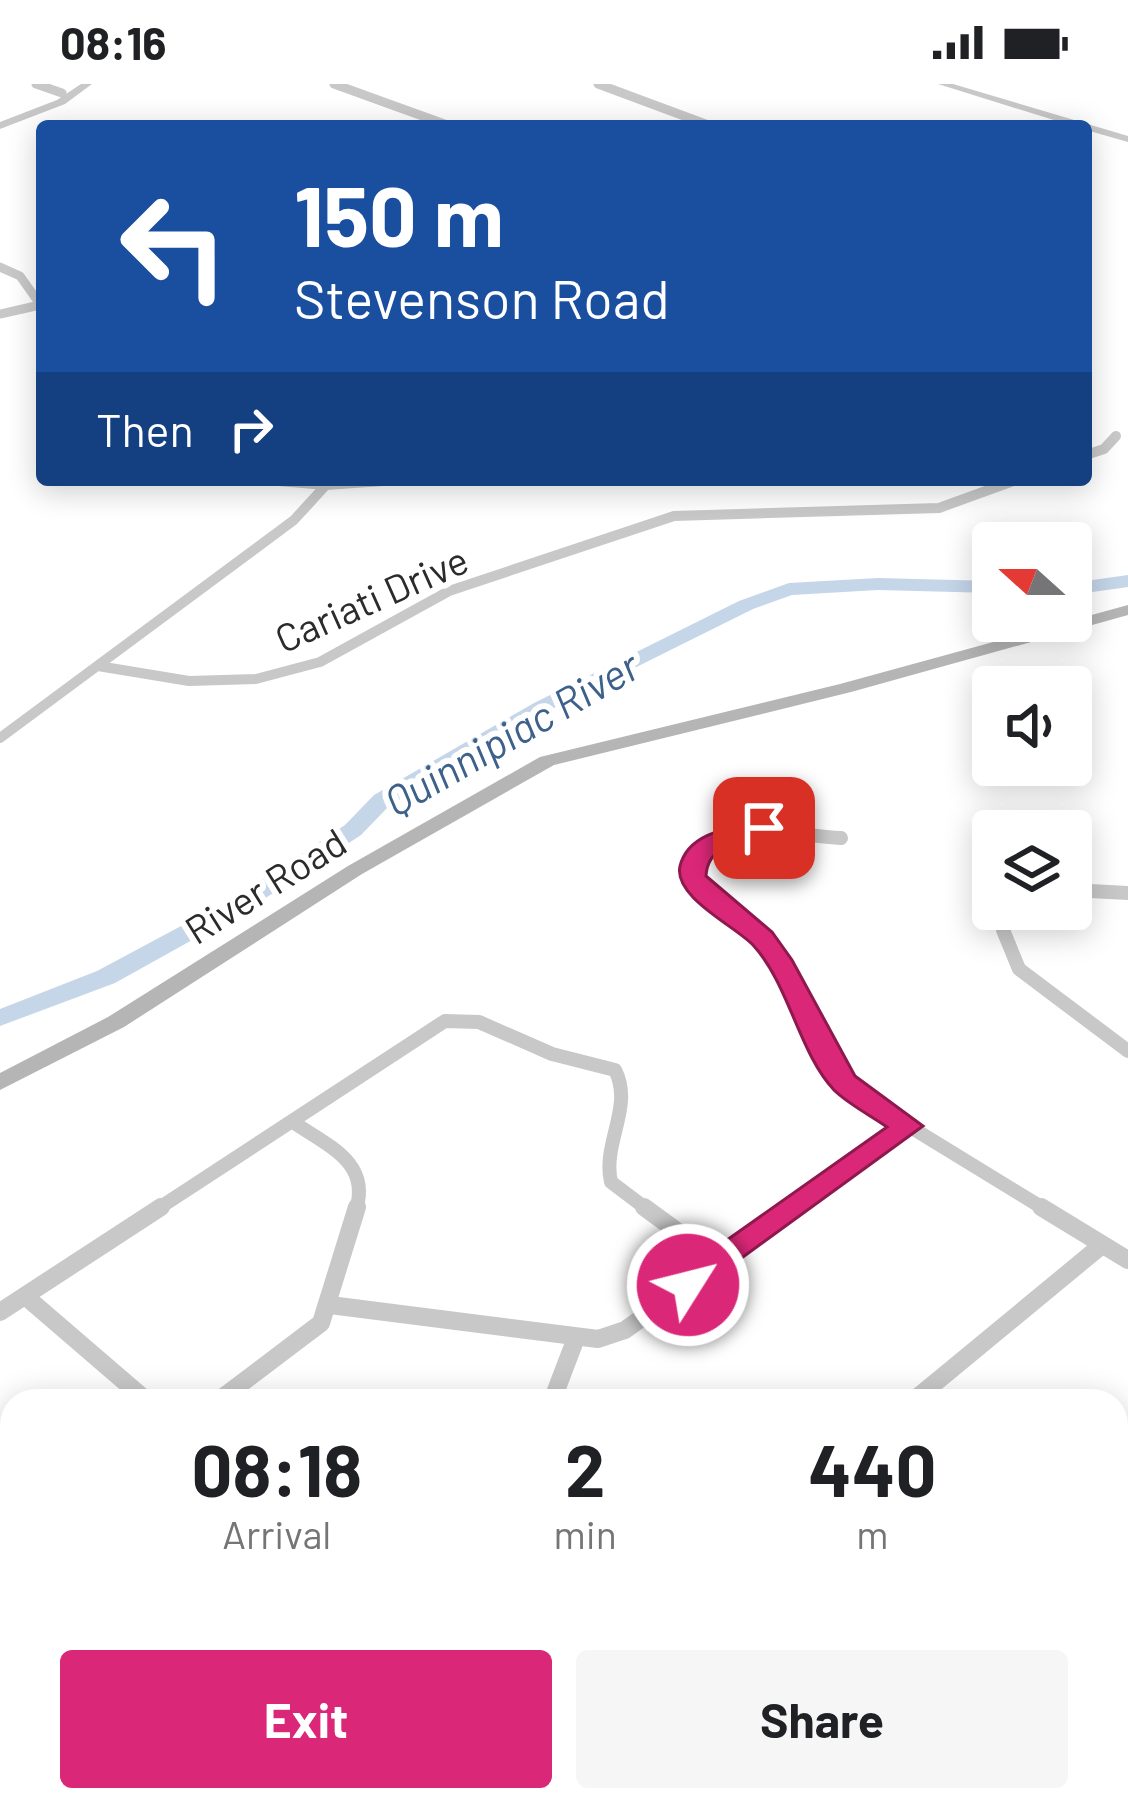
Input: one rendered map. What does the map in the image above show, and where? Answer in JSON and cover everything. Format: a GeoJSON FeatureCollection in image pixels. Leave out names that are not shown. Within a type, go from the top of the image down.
{"type":"FeatureCollection","features":[{"type":"Feature","properties":{"kind":"main road","name":"River Road"},"geometry":{"type":"LineString","coordinates":[[0,1082],[116,1022],[371,860],[547,761],[616,739],[845,688],[1128,610]]}},
{"type":"Feature","properties":{"kind":"street"},"geometry":{"type":"LineString","coordinates":[[36,84],[73,92]]}},
{"type":"Feature","properties":{"kind":"street"},"geometry":{"type":"LineString","coordinates":[[334,84],[433,120]]}},
{"type":"Feature","properties":{"kind":"street"},"geometry":{"type":"LineString","coordinates":[[598,84],[695,120]]}},
{"type":"Feature","properties":{"kind":"street"},"geometry":{"type":"LineString","coordinates":[[943,84],[1064,120]]}},
{"type":"Feature","properties":{"kind":"street"},"geometry":{"type":"LineString","coordinates":[[0,126],[73,92]]}},
{"type":"Feature","properties":{"kind":"street"},"geometry":{"type":"LineString","coordinates":[[1092,128],[1128,139]]}},
{"type":"Feature","properties":{"kind":"street"},"geometry":{"type":"LineString","coordinates":[[0,267],[20,276],[36,299]]}},
{"type":"Feature","properties":{"kind":"street"},"geometry":{"type":"LineString","coordinates":[[0,314],[36,307]]}},
{"type":"Feature","properties":{"kind":"street"},"geometry":{"type":"LineString","coordinates":[[1092,453],[1104,449],[1116,436]]}},
{"type":"Feature","properties":{"kind":"street"},"geometry":{"type":"LineString","coordinates":[[0,738],[294,520],[325,486]]}},
{"type":"Feature","properties":{"kind":"street","name":"Cariati Drive"},"geometry":{"type":"LineString","coordinates":[[98,666],[189,682],[256,679],[320,662],[449,591],[674,516],[939,508],[1000,486]]}},
{"type":"Feature","properties":{"kind":"street"},"geometry":{"type":"LineString","coordinates":[[842,838],[764,828],[725,833],[700,851],[693,876],[772,952],[844,1082],[1128,1260]]}},
{"type":"Feature","properties":{"kind":"street"},"geometry":{"type":"LineString","coordinates":[[1092,891],[1128,893]]}},
{"type":"Feature","properties":{"kind":"street"},"geometry":{"type":"LineString","coordinates":[[1003,930],[1019,969],[1128,1051]]}},
{"type":"Feature","properties":{"kind":"street"},"geometry":{"type":"LineString","coordinates":[[0,1312],[445,1021],[479,1022],[552,1054],[616,1070],[624,1094],[607,1161],[611,1182],[719,1262]]}},
{"type":"Feature","properties":{"kind":"street"},"geometry":{"type":"LineString","coordinates":[[235,1389],[304,1341],[331,1305],[362,1174],[293,1122]]}},
{"type":"Feature","properties":{"kind":"street"},"geometry":{"type":"LineString","coordinates":[[331,1305],[598,1339],[625,1330],[908,1126]]}},
{"type":"Feature","properties":{"kind":"street"},"geometry":{"type":"LineString","coordinates":[[928,1389],[1102,1245]]}},
{"type":"Feature","properties":{"kind":"street"},"geometry":{"type":"LineString","coordinates":[[25,1296],[133,1389]]}},
{"type":"Feature","properties":{"kind":"street"},"geometry":{"type":"LineString","coordinates":[[557,1389],[576,1338]]}},
{"type":"Feature","properties":{"kind":"waterway","name":"Quinnipiac River"},"geometry":{"type":"LineString","coordinates":[[1092,586],[1128,581]]}},
{"type":"Feature","properties":{"kind":"waterway","name":"Quinnipiac River"},"geometry":{"type":"LineString","coordinates":[[0,1018],[106,977],[247,900],[353,830],[382,800],[541,707],[746,605],[789,589],[878,584],[972,586]]}},
{"type":"Feature","properties":{"kind":"route"},"geometry":{"type":"LineString","coordinates":[[688,1285],[908,1126],[844,1082],[783,967],[762,938],[703,891],[693,876],[700,851],[711,841],[725,833],[764,828]]}}]}
